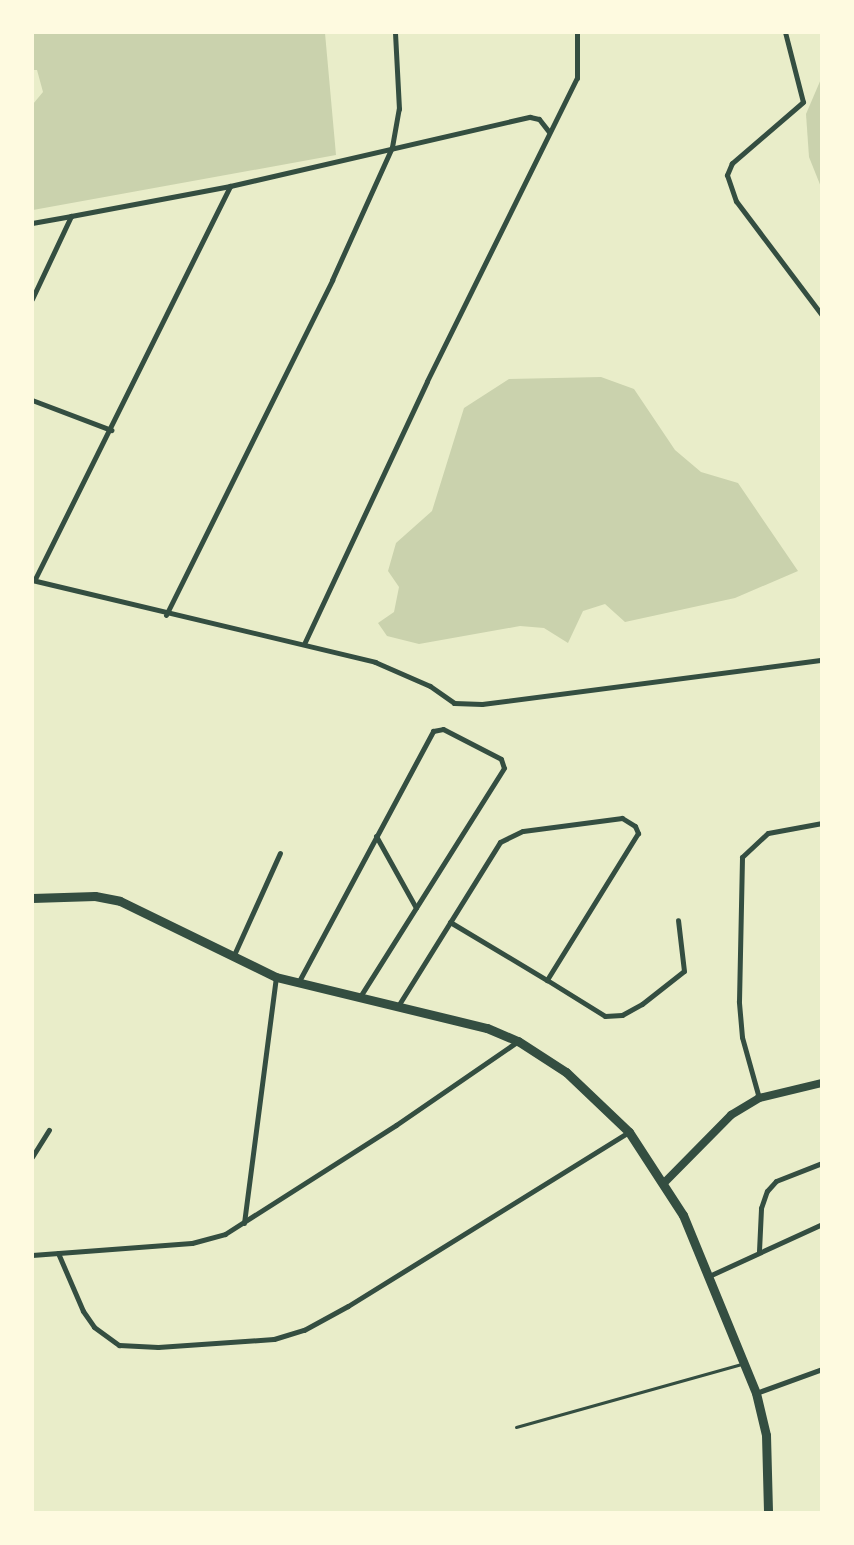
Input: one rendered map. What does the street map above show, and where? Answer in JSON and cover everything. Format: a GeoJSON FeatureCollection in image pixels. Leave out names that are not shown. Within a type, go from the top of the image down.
{"type":"FeatureCollection","features":[{"type":"Feature","properties":{"kind":"main road"},"geometry":{"type":"LineString","coordinates":[[32,898],[95,896],[120,901],[276,977],[460,1020],[518,1041],[566,1072],[628,1132],[664,1182],[709,1276],[756,1393],[766,1435],[768,1512]]}},
{"type":"Feature","properties":{"kind":"street"},"geometry":{"type":"LineString","coordinates":[[166,615],[332,280],[392,147],[399,109],[395,32]]}},
{"type":"Feature","properties":{"kind":"street"},"geometry":{"type":"LineString","coordinates":[[304,644],[549,132],[577,78],[577,32]]}},
{"type":"Feature","properties":{"kind":"street"},"geometry":{"type":"LineString","coordinates":[[785,32],[803,102],[732,163],[727,175],[736,201],[822,315]]}},
{"type":"Feature","properties":{"kind":"street"},"geometry":{"type":"LineString","coordinates":[[32,223],[230,186],[392,147],[530,117],[538,119],[549,132]]}},
{"type":"Feature","properties":{"kind":"street"},"geometry":{"type":"LineString","coordinates":[[230,186],[111,430],[34,580],[166,615],[304,644],[374,662],[462,704],[822,660]]}},
{"type":"Feature","properties":{"kind":"street"},"geometry":{"type":"LineString","coordinates":[[32,299],[71,216]]}},
{"type":"Feature","properties":{"kind":"street"},"geometry":{"type":"LineString","coordinates":[[32,400],[111,430]]}},
{"type":"Feature","properties":{"kind":"street"},"geometry":{"type":"LineString","coordinates":[[298,983],[433,731],[443,728],[503,762],[504,768],[360,997]]}},
{"type":"Feature","properties":{"kind":"street"},"geometry":{"type":"LineString","coordinates":[[398,1006],[500,842],[510,835],[622,818],[630,821],[638,832],[548,980]]}},
{"type":"Feature","properties":{"kind":"street"},"geometry":{"type":"LineString","coordinates":[[760,1098],[742,1037],[739,1001],[742,857],[768,833],[822,823]]}},
{"type":"Feature","properties":{"kind":"street"},"geometry":{"type":"LineString","coordinates":[[376,836],[416,908]]}},
{"type":"Feature","properties":{"kind":"street"},"geometry":{"type":"LineString","coordinates":[[233,957],[280,853]]}},
{"type":"Feature","properties":{"kind":"street"},"geometry":{"type":"LineString","coordinates":[[450,922],[605,1016],[622,1015],[684,971],[678,920]]}},
{"type":"Feature","properties":{"kind":"street"},"geometry":{"type":"LineString","coordinates":[[244,1223],[276,977]]}},
{"type":"Feature","properties":{"kind":"street"},"geometry":{"type":"LineString","coordinates":[[32,1255],[192,1243],[244,1223],[518,1041]]}},
{"type":"Feature","properties":{"kind":"street"},"geometry":{"type":"LineString","coordinates":[[664,1182],[731,1115],[760,1098],[822,1083]]}},
{"type":"Feature","properties":{"kind":"street"},"geometry":{"type":"LineString","coordinates":[[32,1157],[50,1130]]}},
{"type":"Feature","properties":{"kind":"street"},"geometry":{"type":"LineString","coordinates":[[58,1253],[83,1311],[94,1326],[119,1345],[143,1348],[274,1339],[304,1330],[348,1306],[628,1132]]}},
{"type":"Feature","properties":{"kind":"street"},"geometry":{"type":"LineString","coordinates":[[759,1251],[767,1191],[776,1181],[822,1163]]}},
{"type":"Feature","properties":{"kind":"street"},"geometry":{"type":"LineString","coordinates":[[709,1276],[759,1251],[822,1224]]}},
{"type":"Feature","properties":{"kind":"street"},"geometry":{"type":"LineString","coordinates":[[756,1393],[822,1369]]}},
{"type":"Feature","properties":{"kind":"lane"},"geometry":{"type":"LineString","coordinates":[[516,1427],[744,1363]]}},
{"type":"Feature","properties":{"kind":"green space"},"geometry":{"type":"Polygon","coordinates":[[[33,32],[325,33],[336,155],[33,210],[33,104],[43,92],[37,70],[33,70],[33,32]]]}},
{"type":"Feature","properties":{"kind":"green space"},"geometry":{"type":"Polygon","coordinates":[[[821,79],[821,187],[809,157],[806,114],[821,79]]]}},
{"type":"Feature","properties":{"kind":"green space"},"geometry":{"type":"Polygon","coordinates":[[[601,377],[634,389],[675,450],[701,472],[738,483],[798,571],[735,598],[625,622],[605,604],[583,611],[568,643],[544,628],[520,626],[419,644],[387,636],[378,623],[394,612],[399,587],[388,571],[396,543],[432,511],[464,408],[509,379],[601,377]]]}}]}
